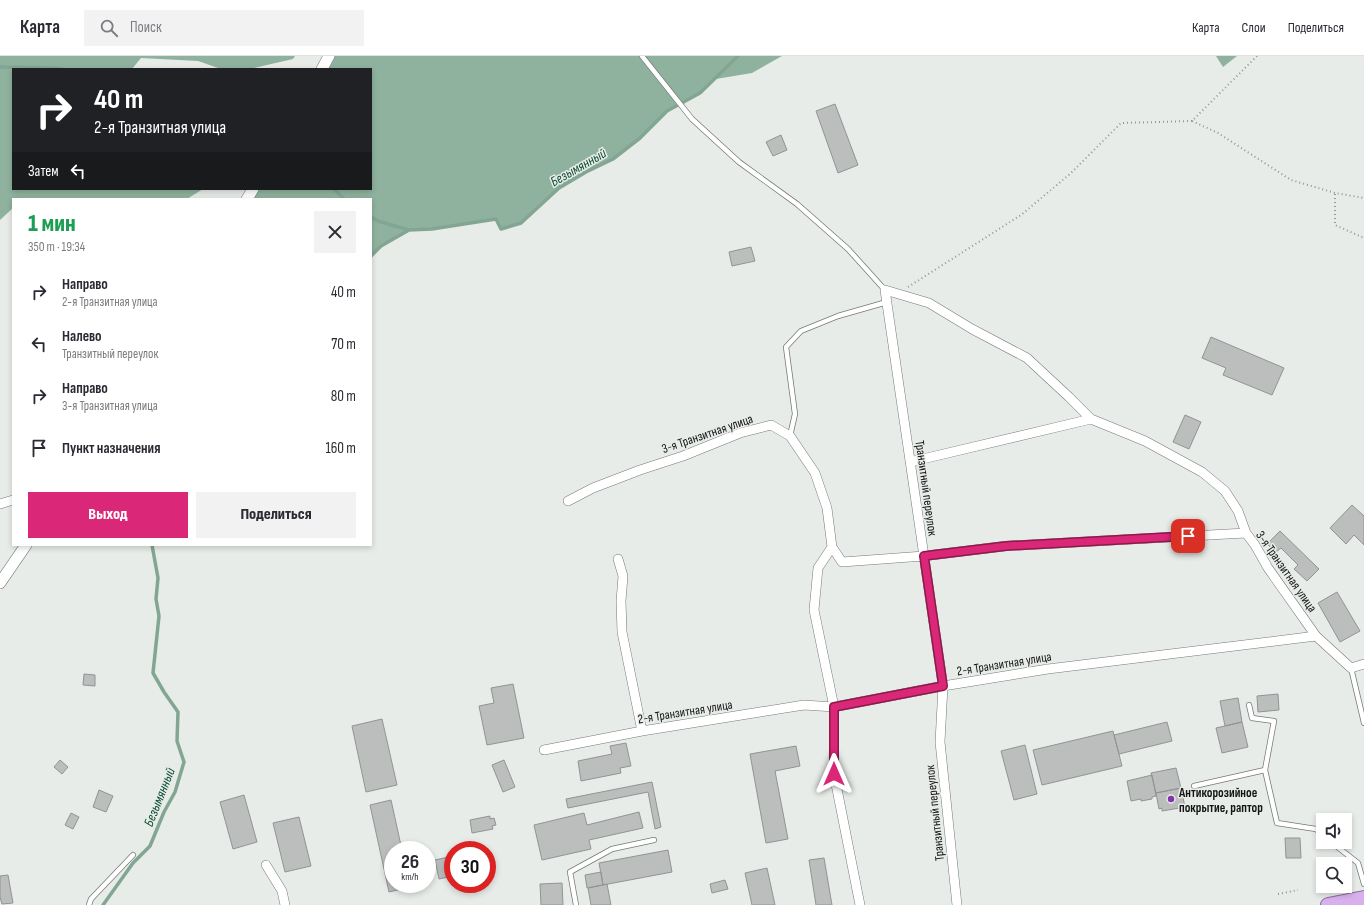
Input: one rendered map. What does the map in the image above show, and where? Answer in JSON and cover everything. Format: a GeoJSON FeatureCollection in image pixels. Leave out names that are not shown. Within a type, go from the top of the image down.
{"type":"FeatureCollection","features":[{"type":"Feature","properties":{"kind":"highway"},"geometry":{"type":"LineString","coordinates":[[1328,905],[1364,898]]}},
{"type":"Feature","properties":{"kind":"street"},"geometry":{"type":"LineString","coordinates":[[323,68],[329,56]]}},
{"type":"Feature","properties":{"kind":"street"},"geometry":{"type":"LineString","coordinates":[[885,290],[929,303],[972,329],[1027,358],[1090,419],[1145,441],[1202,472],[1225,491],[1238,511],[1246,533]]}},
{"type":"Feature","properties":{"kind":"street","name":"Транзитный переулок"},"geometry":{"type":"LineString","coordinates":[[885,290],[943,686],[940,742],[957,905]]}},
{"type":"Feature","properties":{"kind":"street"},"geometry":{"type":"LineString","coordinates":[[910,462],[1090,419]]}},
{"type":"Feature","properties":{"kind":"street","name":"3-я Транзитная улица"},"geometry":{"type":"LineString","coordinates":[[568,501],[593,488],[640,470],[683,456],[740,432],[771,426],[790,436],[815,473],[828,508],[832,547],[842,562],[924,556],[1006,546],[1246,533],[1255,545],[1268,568],[1316,636]]}},
{"type":"Feature","properties":{"kind":"street"},"geometry":{"type":"LineString","coordinates":[[0,504],[12,500]]}},
{"type":"Feature","properties":{"kind":"street"},"geometry":{"type":"LineString","coordinates":[[0,583],[25,546]]}},
{"type":"Feature","properties":{"kind":"street"},"geometry":{"type":"LineString","coordinates":[[832,547],[818,568],[814,610],[834,707],[834,774],[860,905]]}},
{"type":"Feature","properties":{"kind":"street"},"geometry":{"type":"LineString","coordinates":[[618,559],[623,576],[621,601],[622,632],[642,731]]}},
{"type":"Feature","properties":{"kind":"street"},"geometry":{"type":"LineString","coordinates":[[1316,636],[1351,668],[1364,664]]}},
{"type":"Feature","properties":{"kind":"street","name":"2-я Транзитная улица"},"geometry":{"type":"LineString","coordinates":[[544,750],[642,731],[804,705],[834,707],[943,686],[1048,669],[1316,636]]}},
{"type":"Feature","properties":{"kind":"street"},"geometry":{"type":"LineString","coordinates":[[266,865],[282,891],[285,905]]}},
{"type":"Feature","properties":{"kind":"lane"},"geometry":{"type":"LineString","coordinates":[[642,56],[692,119],[739,162],[797,204],[848,249],[885,290]]}},
{"type":"Feature","properties":{"kind":"lane"},"geometry":{"type":"LineString","coordinates":[[790,436],[795,414],[786,347],[801,331],[838,316],[887,302]]}},
{"type":"Feature","properties":{"kind":"lane"},"geometry":{"type":"LineString","coordinates":[[1351,668],[1364,723]]}},
{"type":"Feature","properties":{"kind":"lane"},"geometry":{"type":"LineString","coordinates":[[1249,705],[1252,718],[1274,721],[1265,770],[1277,823],[1316,830]]}},
{"type":"Feature","properties":{"kind":"lane"},"geometry":{"type":"LineString","coordinates":[[1194,786],[1265,770]]}},
{"type":"Feature","properties":{"kind":"lane"},"geometry":{"type":"LineString","coordinates":[[576,905],[570,872],[612,849],[654,840]]}},
{"type":"Feature","properties":{"kind":"lane"},"geometry":{"type":"LineString","coordinates":[[1341,849],[1358,863],[1364,880]]}},
{"type":"Feature","properties":{"kind":"lane"},"geometry":{"type":"LineString","coordinates":[[89,905],[91,899],[133,855]]}},
{"type":"Feature","properties":{"kind":"path"},"geometry":{"type":"LineString","coordinates":[[1192,121],[1257,56]]}},
{"type":"Feature","properties":{"kind":"path"},"geometry":{"type":"LineString","coordinates":[[898,294],[1021,215],[1070,174],[1121,123],[1192,121],[1218,133],[1291,180],[1335,194],[1364,198]]}},
{"type":"Feature","properties":{"kind":"path"},"geometry":{"type":"LineString","coordinates":[[1335,194],[1335,225],[1364,238]]}},
{"type":"Feature","properties":{"kind":"path"},"geometry":{"type":"LineString","coordinates":[[1278,894],[1298,890]]}},
{"type":"Feature","properties":{"kind":"green space"},"geometry":{"type":"Polygon","coordinates":[[[0,56],[295,56],[293,59],[254,68],[218,68],[198,61],[141,58],[133,68],[12,68],[12,190],[201,190],[189,198],[12,198],[12,209],[0,220],[0,56]]]}},
{"type":"Feature","properties":{"kind":"green space"},"geometry":{"type":"Polygon","coordinates":[[[329,56],[782,56],[752,73],[716,79],[700,93],[667,111],[640,138],[613,159],[586,172],[559,188],[521,223],[501,229],[496,219],[432,229],[409,230],[381,246],[372,255],[372,198],[248,198],[252,190],[372,190],[372,68],[323,68],[329,56]]]}},
{"type":"Feature","properties":{"kind":"green space"},"geometry":{"type":"Polygon","coordinates":[[[1216,56],[1237,56],[1223,67],[1216,56]]]}},
{"type":"Feature","properties":{"kind":"building"},"geometry":{"type":"Polygon","coordinates":[[[835,104],[858,165],[838,173],[816,111],[835,104]]]}},
{"type":"Feature","properties":{"kind":"building"},"geometry":{"type":"Polygon","coordinates":[[[781,135],[787,150],[773,156],[766,142],[781,135]]]}},
{"type":"Feature","properties":{"kind":"building"},"geometry":{"type":"Polygon","coordinates":[[[751,247],[755,261],[732,266],[729,252],[751,247]]]}},
{"type":"Feature","properties":{"kind":"building"},"geometry":{"type":"Polygon","coordinates":[[[1211,337],[1284,368],[1272,395],[1223,375],[1226,368],[1202,358],[1211,337]]]}},
{"type":"Feature","properties":{"kind":"building"},"geometry":{"type":"Polygon","coordinates":[[[1185,415],[1201,422],[1189,449],[1173,442],[1185,415]]]}},
{"type":"Feature","properties":{"kind":"building"},"geometry":{"type":"Polygon","coordinates":[[[1352,505],[1364,516],[1364,545],[1354,535],[1346,544],[1330,528],[1352,505]]]}},
{"type":"Feature","properties":{"kind":"building"},"geometry":{"type":"Polygon","coordinates":[[[1280,531],[1319,569],[1307,581],[1294,569],[1298,565],[1281,548],[1276,552],[1267,544],[1280,531]]]}},
{"type":"Feature","properties":{"kind":"building"},"geometry":{"type":"Polygon","coordinates":[[[1337,592],[1360,631],[1340,642],[1318,603],[1337,592]]]}},
{"type":"Feature","properties":{"kind":"building"},"geometry":{"type":"Polygon","coordinates":[[[84,674],[95,675],[95,686],[83,685],[84,674]]]}},
{"type":"Feature","properties":{"kind":"building"},"geometry":{"type":"Polygon","coordinates":[[[513,684],[524,738],[487,745],[479,706],[494,703],[491,688],[513,684]]]}},
{"type":"Feature","properties":{"kind":"building"},"geometry":{"type":"Polygon","coordinates":[[[1278,694],[1279,710],[1258,712],[1257,696],[1278,694]]]}},
{"type":"Feature","properties":{"kind":"building"},"geometry":{"type":"Polygon","coordinates":[[[1238,698],[1242,722],[1225,726],[1220,701],[1238,698]]]}},
{"type":"Feature","properties":{"kind":"building"},"geometry":{"type":"Polygon","coordinates":[[[382,719],[397,785],[366,792],[352,726],[382,719]]]}},
{"type":"Feature","properties":{"kind":"building"},"geometry":{"type":"Polygon","coordinates":[[[1167,722],[1172,741],[1119,754],[1114,735],[1167,722]]]}},
{"type":"Feature","properties":{"kind":"building"},"geometry":{"type":"Polygon","coordinates":[[[1242,722],[1248,747],[1222,753],[1216,728],[1242,722]]]}},
{"type":"Feature","properties":{"kind":"building"},"geometry":{"type":"Polygon","coordinates":[[[1113,731],[1122,766],[1042,785],[1033,750],[1113,731]]]}},
{"type":"Feature","properties":{"kind":"building"},"geometry":{"type":"Polygon","coordinates":[[[626,743],[631,766],[620,768],[621,773],[581,781],[578,761],[612,754],[610,746],[626,743]]]}},
{"type":"Feature","properties":{"kind":"building"},"geometry":{"type":"Polygon","coordinates":[[[1025,745],[1037,794],[1014,800],[1001,751],[1025,745]]]}},
{"type":"Feature","properties":{"kind":"building"},"geometry":{"type":"Polygon","coordinates":[[[796,746],[800,766],[775,771],[788,839],[766,843],[750,754],[796,746]]]}},
{"type":"Feature","properties":{"kind":"building"},"geometry":{"type":"Polygon","coordinates":[[[60,760],[68,767],[62,774],[54,767],[60,760]]]}},
{"type":"Feature","properties":{"kind":"building"},"geometry":{"type":"Polygon","coordinates":[[[504,760],[515,787],[503,792],[492,765],[504,760]]]}},
{"type":"Feature","properties":{"kind":"building"},"geometry":{"type":"Polygon","coordinates":[[[1176,768],[1181,788],[1156,793],[1151,773],[1176,768]]]}},
{"type":"Feature","properties":{"kind":"building"},"geometry":{"type":"Polygon","coordinates":[[[1152,775],[1156,796],[1152,797],[1152,799],[1131,801],[1127,781],[1152,775]]]}},
{"type":"Feature","properties":{"kind":"building"},"geometry":{"type":"Polygon","coordinates":[[[652,782],[661,827],[655,829],[648,792],[568,808],[566,799],[652,782]]]}},
{"type":"Feature","properties":{"kind":"building"},"geometry":{"type":"Polygon","coordinates":[[[1181,788],[1185,807],[1162,811],[1162,808],[1159,809],[1156,793],[1181,788]]]}},
{"type":"Feature","properties":{"kind":"building"},"geometry":{"type":"Polygon","coordinates":[[[99,790],[113,796],[106,812],[93,807],[99,790]]]}},
{"type":"Feature","properties":{"kind":"building"},"geometry":{"type":"Polygon","coordinates":[[[244,795],[257,842],[233,849],[220,802],[244,795]]]}},
{"type":"Feature","properties":{"kind":"building"},"geometry":{"type":"Polygon","coordinates":[[[391,800],[400,841],[384,841],[384,869],[370,805],[391,800]]]}},
{"type":"Feature","properties":{"kind":"building"},"geometry":{"type":"Polygon","coordinates":[[[639,812],[643,828],[589,840],[591,849],[542,860],[534,825],[584,813],[587,825],[639,812]]]}},
{"type":"Feature","properties":{"kind":"building"},"geometry":{"type":"Polygon","coordinates":[[[71,813],[79,817],[73,829],[65,825],[71,813]]]}},
{"type":"Feature","properties":{"kind":"building"},"geometry":{"type":"Polygon","coordinates":[[[490,816],[490,819],[494,818],[496,825],[492,826],[493,829],[472,833],[470,820],[490,816]]]}},
{"type":"Feature","properties":{"kind":"building"},"geometry":{"type":"Polygon","coordinates":[[[299,817],[311,866],[285,872],[273,823],[299,817]]]}},
{"type":"Feature","properties":{"kind":"building"},"geometry":{"type":"Polygon","coordinates":[[[1285,838],[1300,838],[1301,858],[1286,858],[1285,838]]]}},
{"type":"Feature","properties":{"kind":"building"},"geometry":{"type":"Polygon","coordinates":[[[668,850],[672,872],[603,885],[599,863],[668,850]]]}},
{"type":"Feature","properties":{"kind":"building"},"geometry":{"type":"Polygon","coordinates":[[[444,858],[444,878],[439,879],[436,860],[444,858]]]}},
{"type":"Feature","properties":{"kind":"building"},"geometry":{"type":"Polygon","coordinates":[[[824,858],[832,905],[816,905],[809,860],[824,858]]]}},
{"type":"Feature","properties":{"kind":"building"},"geometry":{"type":"Polygon","coordinates":[[[767,868],[775,905],[752,905],[745,873],[767,868]]]}},
{"type":"Feature","properties":{"kind":"building"},"geometry":{"type":"Polygon","coordinates":[[[601,872],[603,885],[587,888],[585,875],[601,872]]]}},
{"type":"Feature","properties":{"kind":"building"},"geometry":{"type":"Polygon","coordinates":[[[8,875],[13,903],[2,904],[0,897],[0,876],[8,875]]]}},
{"type":"Feature","properties":{"kind":"building"},"geometry":{"type":"Polygon","coordinates":[[[725,880],[728,889],[712,893],[710,884],[725,880]]]}},
{"type":"Feature","properties":{"kind":"building"},"geometry":{"type":"Polygon","coordinates":[[[562,883],[563,905],[541,905],[540,884],[562,883]]]}},
{"type":"Feature","properties":{"kind":"building"},"geometry":{"type":"Polygon","coordinates":[[[607,884],[611,905],[591,905],[588,888],[607,884]]]}},
{"type":"Feature","properties":{"kind":"waterway","name":"Безымянный"},"geometry":{"type":"LineString","coordinates":[[372,255],[381,246],[409,230],[432,229],[496,219],[501,229],[521,223],[559,188],[586,172],[613,159],[640,138],[667,111],[700,93],[738,56]]}},
{"type":"Feature","properties":{"kind":"waterway"},"geometry":{"type":"LineString","coordinates":[[0,67],[52,68]]}},
{"type":"Feature","properties":{"kind":"waterway"},"geometry":{"type":"LineString","coordinates":[[335,190],[343,198]]}},
{"type":"Feature","properties":{"kind":"waterway"},"geometry":{"type":"LineString","coordinates":[[372,218],[378,221],[409,230]]}},
{"type":"Feature","properties":{"kind":"waterway","name":"Безымянный"},"geometry":{"type":"LineString","coordinates":[[103,905],[133,863],[150,846],[164,812],[175,792],[184,762],[177,741],[178,712],[153,673],[159,616],[156,599],[158,578],[152,546]]}},
{"type":"Feature","properties":{"kind":"place","name":"Антикорозийное покрытие, раптор"},"geometry":{"type":"Point","coordinates":[1171,799]}},
{"type":"Feature","properties":{"kind":"route"},"geometry":{"type":"LineString","coordinates":[[834,774],[834,707],[943,686],[924,556],[1006,546],[1188,536]]}}]}
